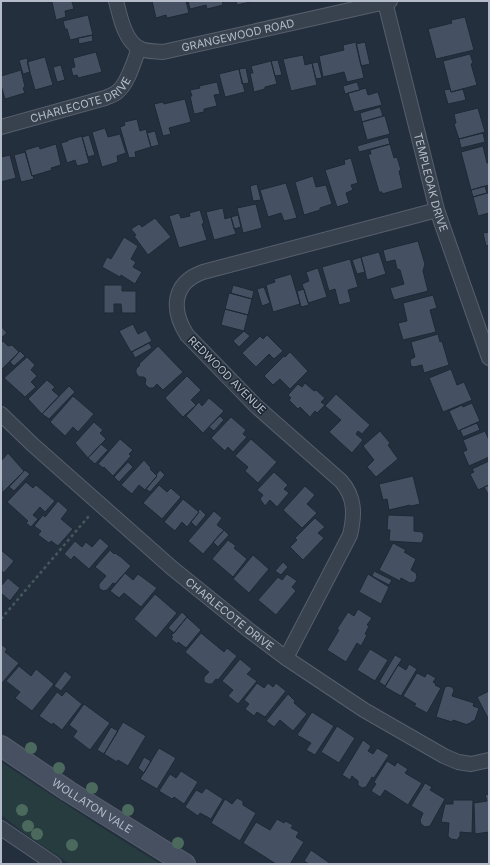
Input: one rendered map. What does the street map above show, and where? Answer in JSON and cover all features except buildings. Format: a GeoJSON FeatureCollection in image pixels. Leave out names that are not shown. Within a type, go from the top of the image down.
{"type":"FeatureCollection","features":[{"type":"Feature","properties":{"kind":"street"},"geometry":{"type":"LineString","coordinates":[[116,1],[130,40],[138,48]]}},
{"type":"Feature","properties":{"kind":"street","name":"GRANGEWOOD ROAD"},"geometry":{"type":"LineString","coordinates":[[138,48],[163,52],[387,2]]}},
{"type":"Feature","properties":{"kind":"street","name":"TEMPLEOAK DRIVE"},"geometry":{"type":"LineString","coordinates":[[387,2],[437,210],[489,358]]}},
{"type":"Feature","properties":{"kind":"street","name":"CHARLECOTE DRIVE"},"geometry":{"type":"LineString","coordinates":[[1,127],[105,98],[117,92],[124,85],[127,79],[138,48]]}},
{"type":"Feature","properties":{"kind":"street","name":"REDWOOD AVENUE"},"geometry":{"type":"LineString","coordinates":[[286,658],[350,535],[353,505],[350,494],[341,481],[256,406],[187,335],[180,325],[176,301],[184,285],[192,276],[203,272],[437,210]]}},
{"type":"Feature","properties":{"kind":"street","name":"CHARLECOTE DRIVE"},"geometry":{"type":"LineString","coordinates":[[1,414],[32,444],[172,568],[286,658],[364,710],[444,756],[458,762],[471,764],[489,760]]}},
{"type":"Feature","properties":{"kind":"street","name":"WOLLATON VALE"},"geometry":{"type":"LineString","coordinates":[[1,746],[68,791],[185,864]]}},
{"type":"Feature","properties":{"kind":"street"},"geometry":{"type":"LineString","coordinates":[[1,828],[54,864]]}},
{"type":"Feature","properties":{"kind":"path"},"geometry":{"type":"LineString","coordinates":[[1,619],[100,504]]}},
{"type":"Feature","properties":{"kind":"green space"},"geometry":{"type":"Polygon","coordinates":[[[1,762],[160,864],[70,864],[31,838],[1,815],[1,762]]]}}]}
